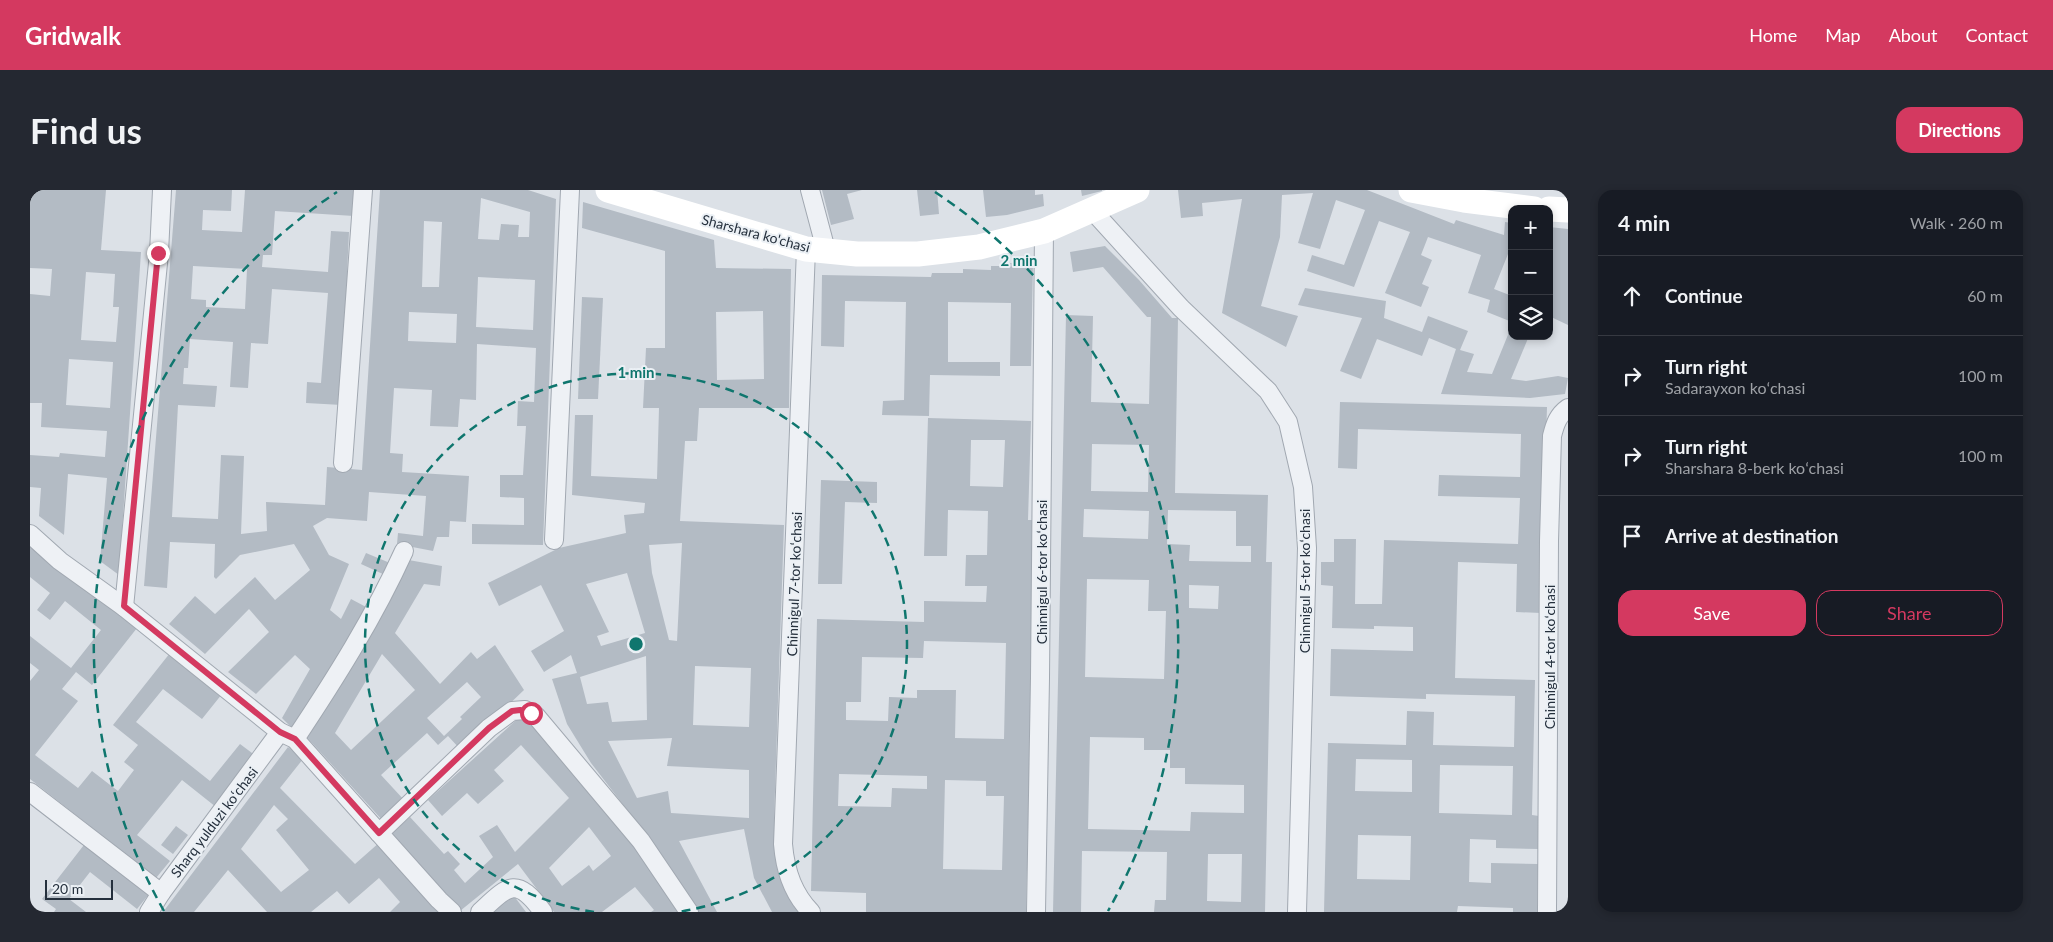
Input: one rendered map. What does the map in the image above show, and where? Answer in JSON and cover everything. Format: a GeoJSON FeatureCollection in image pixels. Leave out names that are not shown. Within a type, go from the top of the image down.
{"type":"FeatureCollection","features":[{"type":"Feature","properties":{"kind":"street"},"geometry":{"type":"LineString","coordinates":[[124,606],[158,253],[162,190]]}},
{"type":"Feature","properties":{"kind":"street"},"geometry":{"type":"LineString","coordinates":[[343,463],[363,190]]}},
{"type":"Feature","properties":{"kind":"street"},"geometry":{"type":"LineString","coordinates":[[554,540],[570,190]]}},
{"type":"Feature","properties":{"kind":"street","name":"Sharshara ko'chasi"},"geometry":{"type":"LineString","coordinates":[[608,190],[816,250],[857,254],[918,254],[979,247],[1044,231],[1137,190]]}},
{"type":"Feature","properties":{"kind":"street","name":"Chinnigul 7-tor koʻchasi"},"geometry":{"type":"LineString","coordinates":[[810,190],[816,250],[783,844],[784,863],[791,882],[798,896],[811,912]]}},
{"type":"Feature","properties":{"kind":"street"},"geometry":{"type":"LineString","coordinates":[[1411,190],[1508,206]]}},
{"type":"Feature","properties":{"kind":"street"},"geometry":{"type":"LineString","coordinates":[[1553,209],[1568,210]]}},
{"type":"Feature","properties":{"kind":"street","name":"Chinnigul 5-tor koʻchasi"},"geometry":{"type":"LineString","coordinates":[[1092,210],[1181,308],[1268,391],[1288,422],[1303,487],[1307,539],[1297,912]]}},
{"type":"Feature","properties":{"kind":"street","name":"Chinnigul 6-tor koʻchasi"},"geometry":{"type":"LineString","coordinates":[[1036,912],[1044,231]]}},
{"type":"Feature","properties":{"kind":"street","name":"Chinnigul 4-tor koʻchasi"},"geometry":{"type":"LineString","coordinates":[[1547,912],[1549,541],[1552,436],[1556,422],[1562,412],[1568,408]]}},
{"type":"Feature","properties":{"kind":"street"},"geometry":{"type":"LineString","coordinates":[[30,534],[60,561],[124,606],[288,736],[379,833],[438,900],[452,912]]}},
{"type":"Feature","properties":{"kind":"street","name":"Sharq yulduzi koʻchasi"},"geometry":{"type":"LineString","coordinates":[[149,912],[161,893],[288,736],[327,692],[386,590],[404,551]]}},
{"type":"Feature","properties":{"kind":"street"},"geometry":{"type":"LineString","coordinates":[[379,833],[489,728],[512,711],[524,710],[536,716],[641,841],[689,912]]}},
{"type":"Feature","properties":{"kind":"street"},"geometry":{"type":"LineString","coordinates":[[30,792],[161,893]]}},
{"type":"Feature","properties":{"kind":"street"},"geometry":{"type":"LineString","coordinates":[[480,912],[502,891],[516,888],[530,895],[542,912]]}},
{"type":"Feature","properties":{"kind":"building"},"geometry":{"type":"Polygon","coordinates":[[[30,190],[106,190],[101,250],[141,252],[119,575],[100,561],[107,478],[68,474],[64,535],[39,516],[41,488],[30,487],[30,455],[59,457],[60,453],[105,457],[107,431],[41,427],[42,403],[30,403],[30,294],[50,296],[52,269],[30,268],[30,190]],[[86,272],[81,340],[116,342],[119,307],[113,307],[115,274],[86,272]],[[69,359],[66,405],[110,408],[113,362],[69,359]]]}},
{"type":"Feature","properties":{"kind":"building"},"geometry":{"type":"Polygon","coordinates":[[[176,190],[232,190],[231,211],[203,210],[202,230],[242,232],[245,190],[356,190],[354,216],[275,211],[272,255],[263,255],[262,267],[328,272],[331,231],[349,232],[347,273],[351,273],[342,405],[306,403],[307,382],[321,383],[328,293],[272,289],[268,344],[251,343],[248,388],[230,387],[233,342],[190,339],[188,368],[184,368],[183,384],[217,386],[215,407],[178,405],[172,517],[218,519],[221,455],[244,456],[241,534],[267,531],[266,502],[325,505],[327,467],[362,470],[380,190],[528,190],[556,199],[543,545],[472,544],[472,524],[524,525],[524,498],[500,497],[500,475],[523,475],[526,426],[517,426],[518,401],[534,402],[536,348],[477,344],[476,400],[460,399],[458,427],[430,426],[432,390],[394,388],[390,453],[403,454],[402,472],[469,476],[466,522],[450,521],[449,537],[437,537],[433,551],[397,544],[398,533],[423,536],[426,496],[369,492],[367,521],[327,518],[313,526],[329,555],[349,564],[330,610],[341,619],[351,599],[368,608],[294,730],[282,718],[310,669],[295,655],[256,694],[228,672],[269,632],[249,609],[205,654],[169,624],[195,596],[215,614],[255,577],[275,600],[310,570],[294,544],[240,555],[216,579],[214,577],[215,544],[170,542],[167,588],[144,586],[176,190]],[[481,198],[478,239],[499,240],[501,224],[519,225],[518,237],[529,237],[530,212],[481,198]],[[424,221],[422,287],[439,287],[442,222],[424,221]],[[193,266],[191,299],[206,300],[206,307],[245,309],[247,269],[193,266]],[[478,277],[476,327],[533,330],[535,280],[478,277]],[[409,312],[408,341],[456,343],[457,314],[409,312]]]}},
{"type":"Feature","properties":{"kind":"building"},"geometry":{"type":"Polygon","coordinates":[[[822,190],[862,190],[847,194],[854,219],[831,225],[822,190]]]}},
{"type":"Feature","properties":{"kind":"building"},"geometry":{"type":"Polygon","coordinates":[[[917,190],[937,190],[939,214],[920,216],[917,190]]]}},
{"type":"Feature","properties":{"kind":"building"},"geometry":{"type":"Polygon","coordinates":[[[983,190],[1035,190],[1035,195],[1043,194],[1044,206],[1007,215],[986,217],[983,190]]]}},
{"type":"Feature","properties":{"kind":"building"},"geometry":{"type":"Polygon","coordinates":[[[1081,190],[1102,190],[1102,191],[1082,196],[1081,190]]]}},
{"type":"Feature","properties":{"kind":"building"},"geometry":{"type":"Polygon","coordinates":[[[1178,190],[1367,190],[1454,224],[1456,220],[1504,235],[1505,222],[1508,222],[1508,254],[1494,289],[1508,294],[1508,320],[1487,312],[1490,300],[1468,293],[1481,255],[1428,237],[1421,255],[1432,260],[1422,284],[1429,287],[1421,307],[1385,293],[1410,232],[1379,221],[1354,287],[1307,271],[1312,255],[1344,265],[1365,210],[1336,200],[1320,249],[1298,243],[1313,193],[1282,195],[1280,237],[1261,306],[1298,316],[1286,347],[1222,313],[1242,199],[1202,203],[1203,216],[1181,218],[1178,190]]]}},
{"type":"Feature","properties":{"kind":"building"},"geometry":{"type":"Polygon","coordinates":[[[583,202],[714,240],[716,268],[791,269],[789,408],[699,408],[697,441],[685,441],[680,521],[784,525],[774,819],[777,866],[800,912],[772,912],[754,878],[744,829],[679,841],[717,912],[695,912],[655,846],[591,763],[567,724],[552,679],[577,673],[571,655],[544,672],[531,651],[564,631],[541,585],[499,606],[488,583],[559,548],[626,533],[624,515],[644,513],[645,503],[572,495],[575,415],[593,415],[591,476],[657,479],[659,408],[643,408],[646,348],[665,348],[665,251],[582,228],[583,202]],[[763,311],[716,312],[717,380],[764,379],[763,311]],[[682,543],[649,545],[652,573],[669,640],[677,641],[682,543]],[[627,573],[586,584],[609,632],[597,636],[601,646],[645,633],[627,573]],[[646,656],[580,677],[587,704],[608,702],[612,722],[647,720],[646,656]],[[695,666],[693,725],[749,727],[751,668],[695,666]],[[672,738],[608,741],[637,798],[668,791],[671,813],[749,818],[749,770],[667,766],[672,738]]]}},
{"type":"Feature","properties":{"kind":"building"},"geometry":{"type":"Polygon","coordinates":[[[1553,227],[1568,229],[1568,325],[1553,318],[1553,227]]]}},
{"type":"Feature","properties":{"kind":"building"},"geometry":{"type":"Polygon","coordinates":[[[1105,246],[1139,280],[1172,318],[1178,318],[1175,493],[1268,495],[1266,562],[1272,562],[1265,912],[1154,912],[1155,900],[1166,900],[1167,852],[1082,851],[1081,912],[1053,912],[1066,315],[1093,316],[1091,402],[1149,404],[1151,317],[1147,317],[1103,267],[1073,272],[1070,252],[1105,246]],[[1092,444],[1091,491],[1148,492],[1149,445],[1092,444]],[[1084,509],[1083,537],[1148,539],[1149,511],[1084,509]],[[1168,510],[1167,544],[1190,545],[1189,561],[1251,562],[1251,546],[1236,546],[1236,511],[1168,510]],[[1087,579],[1085,677],[1164,679],[1166,611],[1148,611],[1149,580],[1087,579]],[[1189,585],[1189,608],[1218,609],[1219,586],[1189,585]],[[1090,737],[1088,829],[1190,831],[1191,812],[1244,813],[1244,785],[1185,784],[1185,768],[1170,768],[1170,750],[1144,750],[1144,738],[1090,737]],[[1208,854],[1207,901],[1241,902],[1242,854],[1208,854]]]}},
{"type":"Feature","properties":{"kind":"building"},"geometry":{"type":"Polygon","coordinates":[[[1008,263],[1033,263],[1031,366],[1010,366],[1011,303],[948,302],[948,362],[1000,362],[1000,376],[930,375],[929,416],[882,415],[883,401],[904,400],[906,302],[845,301],[844,347],[821,346],[822,275],[931,277],[932,273],[963,273],[963,269],[991,270],[991,266],[1009,266],[1008,263]]]}},
{"type":"Feature","properties":{"kind":"building"},"geometry":{"type":"Polygon","coordinates":[[[1305,288],[1386,301],[1384,318],[1422,332],[1428,316],[1468,331],[1460,350],[1474,354],[1467,372],[1492,374],[1508,335],[1508,340],[1527,340],[1511,379],[1526,381],[1558,376],[1568,378],[1565,394],[1530,398],[1441,394],[1456,349],[1429,338],[1422,356],[1377,339],[1361,379],[1340,371],[1362,318],[1298,305],[1305,288]]]}},
{"type":"Feature","properties":{"kind":"building"},"geometry":{"type":"Polygon","coordinates":[[[582,297],[603,298],[598,399],[578,399],[582,297]]]}},
{"type":"Feature","properties":{"kind":"building"},"geometry":{"type":"Polygon","coordinates":[[[1340,402],[1547,407],[1541,613],[1516,612],[1517,564],[1458,562],[1455,678],[1535,680],[1532,815],[1539,816],[1539,849],[1496,848],[1496,840],[1470,839],[1469,882],[1491,883],[1491,863],[1538,864],[1537,912],[1513,912],[1513,908],[1458,906],[1457,912],[1324,912],[1328,743],[1406,745],[1407,711],[1434,712],[1433,745],[1514,747],[1515,696],[1426,694],[1426,699],[1330,696],[1331,649],[1413,651],[1413,627],[1374,626],[1374,629],[1332,628],[1333,586],[1321,585],[1321,562],[1334,562],[1334,539],[1356,539],[1355,604],[1382,604],[1384,540],[1518,544],[1520,498],[1438,496],[1439,475],[1520,477],[1521,434],[1358,429],[1357,469],[1338,468],[1340,402]],[[1356,759],[1355,791],[1412,792],[1412,760],[1356,759]],[[1440,765],[1439,813],[1512,815],[1513,766],[1440,765]],[[1358,835],[1357,879],[1410,880],[1411,836],[1358,835]]]}},
{"type":"Feature","properties":{"kind":"building"},"geometry":{"type":"Polygon","coordinates":[[[928,418],[1031,421],[1028,520],[1035,520],[1026,912],[866,912],[866,893],[811,891],[817,619],[924,622],[924,601],[986,602],[987,586],[965,586],[966,555],[987,555],[988,511],[948,510],[947,556],[924,556],[928,418]],[[971,440],[970,486],[1003,487],[1005,440],[971,440]],[[924,641],[923,658],[862,657],[861,702],[846,702],[846,720],[888,721],[889,697],[917,698],[917,690],[956,690],[955,738],[1004,739],[1006,643],[924,641]],[[839,774],[838,806],[891,807],[892,788],[927,789],[927,776],[839,774]],[[945,780],[943,869],[1002,870],[1004,796],[986,796],[986,781],[945,780]]]}},
{"type":"Feature","properties":{"kind":"building"},"geometry":{"type":"Polygon","coordinates":[[[821,480],[877,482],[877,503],[845,502],[842,584],[818,584],[821,480]]]}},
{"type":"Feature","properties":{"kind":"building"},"geometry":{"type":"Polygon","coordinates":[[[30,544],[137,628],[92,685],[76,672],[62,689],[78,701],[35,755],[78,788],[92,771],[118,791],[134,770],[124,762],[138,745],[113,725],[170,653],[222,694],[202,719],[163,689],[136,722],[210,781],[240,744],[256,756],[216,807],[182,780],[137,835],[170,861],[156,878],[30,779],[30,681],[39,670],[30,663],[30,636],[71,668],[101,630],[65,601],[50,620],[37,610],[50,593],[30,577],[30,544]]]}},
{"type":"Feature","properties":{"kind":"building"},"geometry":{"type":"Polygon","coordinates":[[[366,553],[390,563],[385,575],[361,564],[366,553]]]}},
{"type":"Feature","properties":{"kind":"building"},"geometry":{"type":"Polygon","coordinates":[[[403,559],[442,566],[440,586],[424,584],[395,633],[440,684],[471,652],[477,659],[495,645],[524,690],[461,750],[448,736],[438,745],[427,733],[381,775],[405,801],[383,821],[304,734],[403,559]],[[382,654],[335,733],[351,750],[415,690],[382,654]],[[467,682],[427,718],[444,736],[481,697],[467,682]]]}},
{"type":"Feature","properties":{"kind":"building"},"geometry":{"type":"Polygon","coordinates":[[[523,714],[610,813],[685,912],[651,912],[654,910],[635,887],[602,912],[554,912],[518,864],[460,911],[391,834],[410,817],[444,854],[448,851],[460,864],[454,870],[465,883],[493,857],[479,836],[497,825],[515,852],[569,798],[521,745],[494,770],[504,781],[478,804],[467,793],[442,816],[428,800],[523,714]],[[589,827],[549,868],[562,886],[589,865],[593,871],[611,856],[589,827]]]}},
{"type":"Feature","properties":{"kind":"building"},"geometry":{"type":"Polygon","coordinates":[[[288,747],[303,759],[280,788],[355,864],[380,842],[442,912],[390,912],[400,902],[379,878],[349,904],[337,891],[311,912],[267,912],[228,870],[194,912],[163,912],[288,747]],[[274,805],[241,849],[281,892],[309,870],[276,830],[288,819],[274,805]]]}},
{"type":"Feature","properties":{"kind":"building"},"geometry":{"type":"Polygon","coordinates":[[[176,826],[188,835],[173,854],[161,845],[176,826]]]}},
{"type":"Feature","properties":{"kind":"building"},"geometry":{"type":"Polygon","coordinates":[[[87,841],[150,893],[137,909],[90,872],[69,899],[86,912],[54,912],[56,909],[42,899],[87,841]]]}},
{"type":"Feature","properties":{"kind":"building"},"geometry":{"type":"Polygon","coordinates":[[[511,892],[526,912],[486,912],[511,892]]]}},
{"type":"Feature","properties":{"kind":"route"},"geometry":{"type":"LineString","coordinates":[[158,253],[124,606],[280,732],[295,739],[379,833],[489,728],[512,711],[524,710],[531,713]]}}]}
